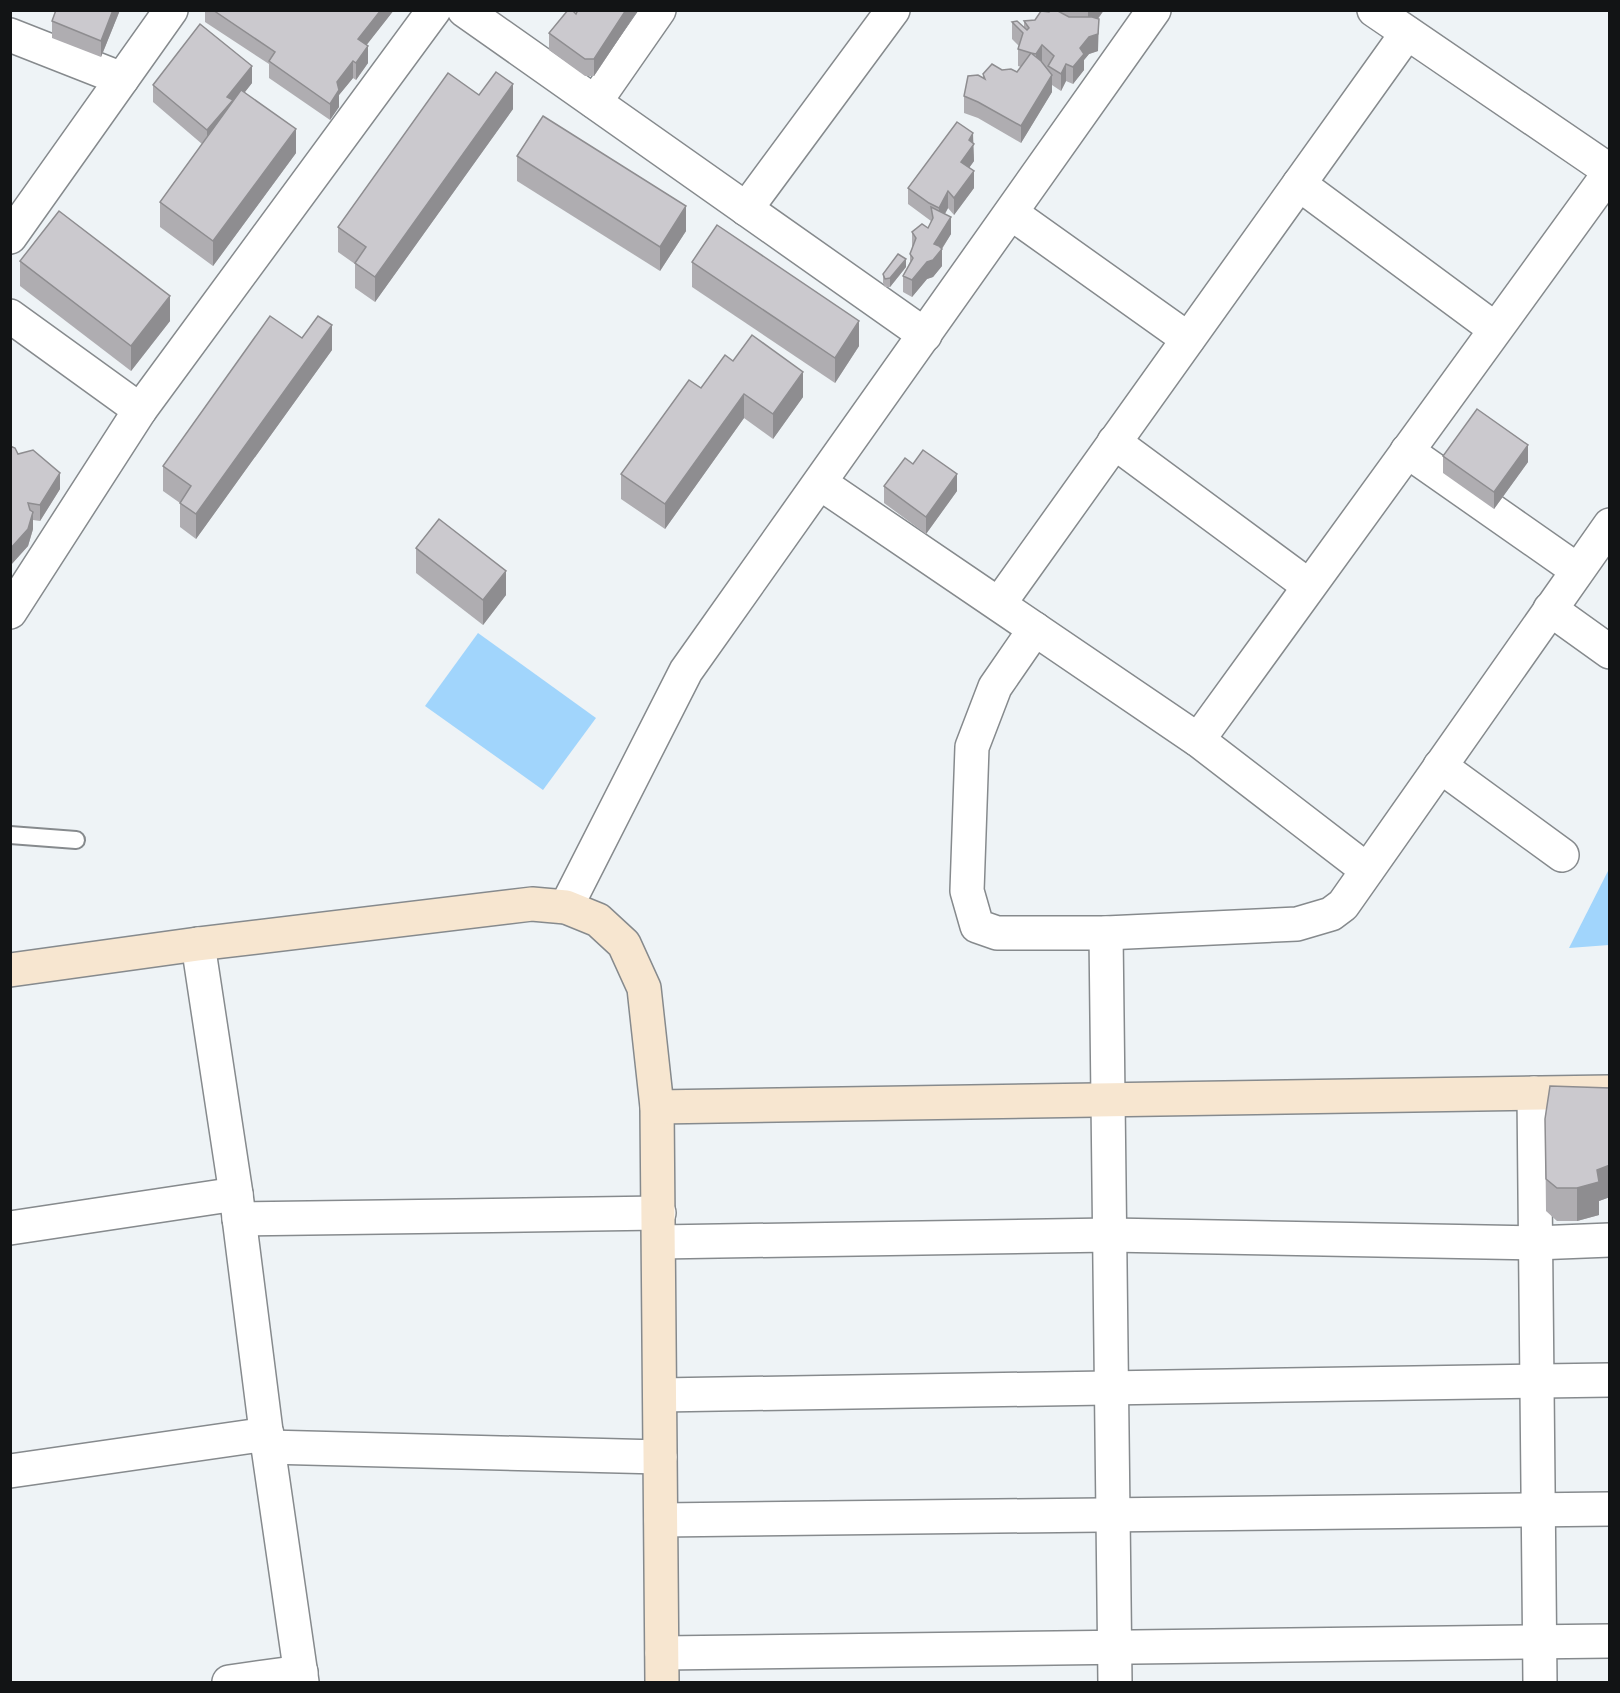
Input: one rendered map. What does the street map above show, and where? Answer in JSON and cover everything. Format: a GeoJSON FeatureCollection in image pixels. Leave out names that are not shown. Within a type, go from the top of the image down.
{"type":"FeatureCollection","features":[{"type":"Feature","properties":{"kind":"street"},"geometry":{"type":"LineString","coordinates":[[10,237],[171,10]]}},
{"type":"Feature","properties":{"kind":"street"},"geometry":{"type":"LineString","coordinates":[[10,612],[140,410],[434,10]]}},
{"type":"Feature","properties":{"kind":"street"},"geometry":{"type":"LineString","coordinates":[[464,10],[925,335]]}},
{"type":"Feature","properties":{"kind":"street"},"geometry":{"type":"LineString","coordinates":[[595,102],[659,10]]}},
{"type":"Feature","properties":{"kind":"street"},"geometry":{"type":"LineString","coordinates":[[746,209],[893,10]]}},
{"type":"Feature","properties":{"kind":"street"},"geometry":{"type":"LineString","coordinates":[[566,906],[686,671],[1154,10]]}},
{"type":"Feature","properties":{"kind":"street"},"geometry":{"type":"LineString","coordinates":[[1198,740],[1610,172],[1374,10]]}},
{"type":"Feature","properties":{"kind":"street"},"geometry":{"type":"LineString","coordinates":[[999,604],[1407,33]]}},
{"type":"Feature","properties":{"kind":"street"},"geometry":{"type":"LineString","coordinates":[[10,35],[122,79]]}},
{"type":"Feature","properties":{"kind":"street"},"geometry":{"type":"LineString","coordinates":[[1299,184],[1496,329]]}},
{"type":"Feature","properties":{"kind":"street"},"geometry":{"type":"LineString","coordinates":[[1011,213],[1188,339]]}},
{"type":"Feature","properties":{"kind":"street"},"geometry":{"type":"LineString","coordinates":[[10,316],[140,410]]}},
{"type":"Feature","properties":{"kind":"street"},"geometry":{"type":"LineString","coordinates":[[1114,442],[1309,586]]}},
{"type":"Feature","properties":{"kind":"street"},"geometry":{"type":"LineString","coordinates":[[1407,451],[1577,570]]}},
{"type":"Feature","properties":{"kind":"street"},"geometry":{"type":"LineString","coordinates":[[820,483],[1198,740],[1367,870]]}},
{"type":"Feature","properties":{"kind":"street"},"geometry":{"type":"LineString","coordinates":[[1035,629],[995,687],[972,747],[967,891],[978,926],[997,933],[1106,933],[1298,924],[1331,914],[1343,904],[1610,525]]}},
{"type":"Feature","properties":{"kind":"street"},"geometry":{"type":"LineString","coordinates":[[1550,609],[1610,652]]}},
{"type":"Feature","properties":{"kind":"street"},"geometry":{"type":"LineString","coordinates":[[1440,766],[1562,855]]}},
{"type":"Feature","properties":{"kind":"street"},"geometry":{"type":"LineString","coordinates":[[10,970],[198,944],[532,904],[566,906],[598,920],[624,944],[645,988],[657,1107],[662,1668],[1115,1647],[1610,1641]]}},
{"type":"Feature","properties":{"kind":"street"},"geometry":{"type":"LineString","coordinates":[[1106,933],[1115,1683]]}},
{"type":"Feature","properties":{"kind":"street"},"geometry":{"type":"LineString","coordinates":[[198,944],[238,1207],[267,1440],[301,1677],[229,1683]]}},
{"type":"Feature","properties":{"kind":"street"},"geometry":{"type":"LineString","coordinates":[[657,1107],[1610,1092]]}},
{"type":"Feature","properties":{"kind":"street"},"geometry":{"type":"LineString","coordinates":[[1534,1093],[1540,1683]]}},
{"type":"Feature","properties":{"kind":"street"},"geometry":{"type":"LineString","coordinates":[[10,1228],[238,1207],[659,1227],[1535,1243],[1610,1240]]}},
{"type":"Feature","properties":{"kind":"street"},"geometry":{"type":"LineString","coordinates":[[660,1395],[1610,1380]]}},
{"type":"Feature","properties":{"kind":"street"},"geometry":{"type":"LineString","coordinates":[[10,1471],[267,1440],[660,1457]]}},
{"type":"Feature","properties":{"kind":"street"},"geometry":{"type":"LineString","coordinates":[[661,1520],[1610,1509]]}},
{"type":"Feature","properties":{"kind":"lane"},"geometry":{"type":"LineString","coordinates":[[10,835],[76,840]]}},
{"type":"Feature","properties":{"kind":"shaded area"},"geometry":{"type":"Polygon","coordinates":[[[478,633],[596,718],[543,790],[425,706],[478,633]]]}},
{"type":"Feature","properties":{"kind":"shaded area"},"geometry":{"type":"Polygon","coordinates":[[[1609,869],[1609,945],[1569,948],[1609,869]]]}},
{"type":"Feature","properties":{"kind":"building"},"geometry":{"type":"Polygon","coordinates":[[[56,10],[113,10],[101,41],[52,21],[56,10]]]}},
{"type":"Feature","properties":{"kind":"building"},"geometry":{"type":"Polygon","coordinates":[[[213,10],[381,10],[358,39],[368,46],[356,63],[353,61],[337,82],[339,90],[330,104],[269,61],[275,52],[213,10]]]}},
{"type":"Feature","properties":{"kind":"building"},"geometry":{"type":"Polygon","coordinates":[[[568,10],[576,14],[578,10],[626,10],[594,59],[585,59],[549,33],[568,10]]]}},
{"type":"Feature","properties":{"kind":"building"},"geometry":{"type":"Polygon","coordinates":[[[1056,10],[1069,17],[1099,19],[1098,34],[1089,37],[1080,48],[1084,54],[1073,67],[1066,64],[1061,74],[1048,66],[1054,56],[1042,45],[1036,54],[1018,49],[1023,33],[1012,22],[1017,21],[1027,30],[1029,28],[1024,21],[1035,20],[1041,11],[1056,10]]]}},
{"type":"Feature","properties":{"kind":"building"},"geometry":{"type":"Polygon","coordinates":[[[200,24],[252,66],[227,97],[233,100],[207,130],[153,85],[200,24]]]}},
{"type":"Feature","properties":{"kind":"building"},"geometry":{"type":"Polygon","coordinates":[[[1031,53],[1052,75],[1021,126],[964,96],[968,76],[978,75],[985,79],[983,74],[992,64],[1002,70],[1011,69],[1017,72],[1031,53]]]}},
{"type":"Feature","properties":{"kind":"building"},"geometry":{"type":"Polygon","coordinates":[[[496,72],[513,84],[375,277],[355,263],[366,247],[338,227],[448,73],[479,95],[496,72]]]}},
{"type":"Feature","properties":{"kind":"building"},"geometry":{"type":"Polygon","coordinates":[[[241,90],[296,129],[213,241],[160,202],[241,90]]]}},
{"type":"Feature","properties":{"kind":"building"},"geometry":{"type":"Polygon","coordinates":[[[543,116],[686,206],[660,247],[517,156],[543,116]]]}},
{"type":"Feature","properties":{"kind":"building"},"geometry":{"type":"Polygon","coordinates":[[[957,122],[973,133],[969,140],[974,144],[961,162],[974,171],[954,198],[948,191],[939,208],[908,188],[957,122]]]}},
{"type":"Feature","properties":{"kind":"building"},"geometry":{"type":"Polygon","coordinates":[[[931,207],[951,217],[934,244],[942,249],[912,280],[903,276],[913,258],[910,254],[916,238],[912,232],[922,224],[928,228],[933,218],[931,207]]]}},
{"type":"Feature","properties":{"kind":"building"},"geometry":{"type":"Polygon","coordinates":[[[59,211],[170,296],[131,346],[20,261],[59,211]]]}},
{"type":"Feature","properties":{"kind":"building"},"geometry":{"type":"Polygon","coordinates":[[[717,225],[859,321],[835,358],[692,262],[717,225]]]}},
{"type":"Feature","properties":{"kind":"building"},"geometry":{"type":"Polygon","coordinates":[[[898,254],[906,259],[890,278],[885,279],[883,274],[898,254]]]}},
{"type":"Feature","properties":{"kind":"building"},"geometry":{"type":"Polygon","coordinates":[[[270,316],[302,338],[318,316],[332,325],[196,514],[180,503],[191,486],[163,466],[270,316]]]}},
{"type":"Feature","properties":{"kind":"building"},"geometry":{"type":"Polygon","coordinates":[[[752,335],[803,372],[773,414],[744,394],[665,504],[621,474],[689,380],[701,388],[725,355],[733,361],[752,335]]]}},
{"type":"Feature","properties":{"kind":"building"},"geometry":{"type":"Polygon","coordinates":[[[1477,409],[1528,445],[1494,492],[1443,456],[1477,409]]]}},
{"type":"Feature","properties":{"kind":"building"},"geometry":{"type":"Polygon","coordinates":[[[10,446],[15,448],[18,454],[33,450],[60,473],[40,505],[28,503],[33,512],[28,529],[10,549],[10,446]]]}},
{"type":"Feature","properties":{"kind":"building"},"geometry":{"type":"Polygon","coordinates":[[[923,450],[957,474],[926,517],[884,486],[905,458],[913,464],[923,450]]]}},
{"type":"Feature","properties":{"kind":"building"},"geometry":{"type":"Polygon","coordinates":[[[439,519],[506,571],[483,600],[416,548],[439,519]]]}},
{"type":"Feature","properties":{"kind":"building"},"geometry":{"type":"Polygon","coordinates":[[[1550,1086],[1610,1088],[1610,1165],[1597,1170],[1599,1182],[1577,1188],[1557,1188],[1546,1179],[1545,1119],[1550,1086]]]}}]}
